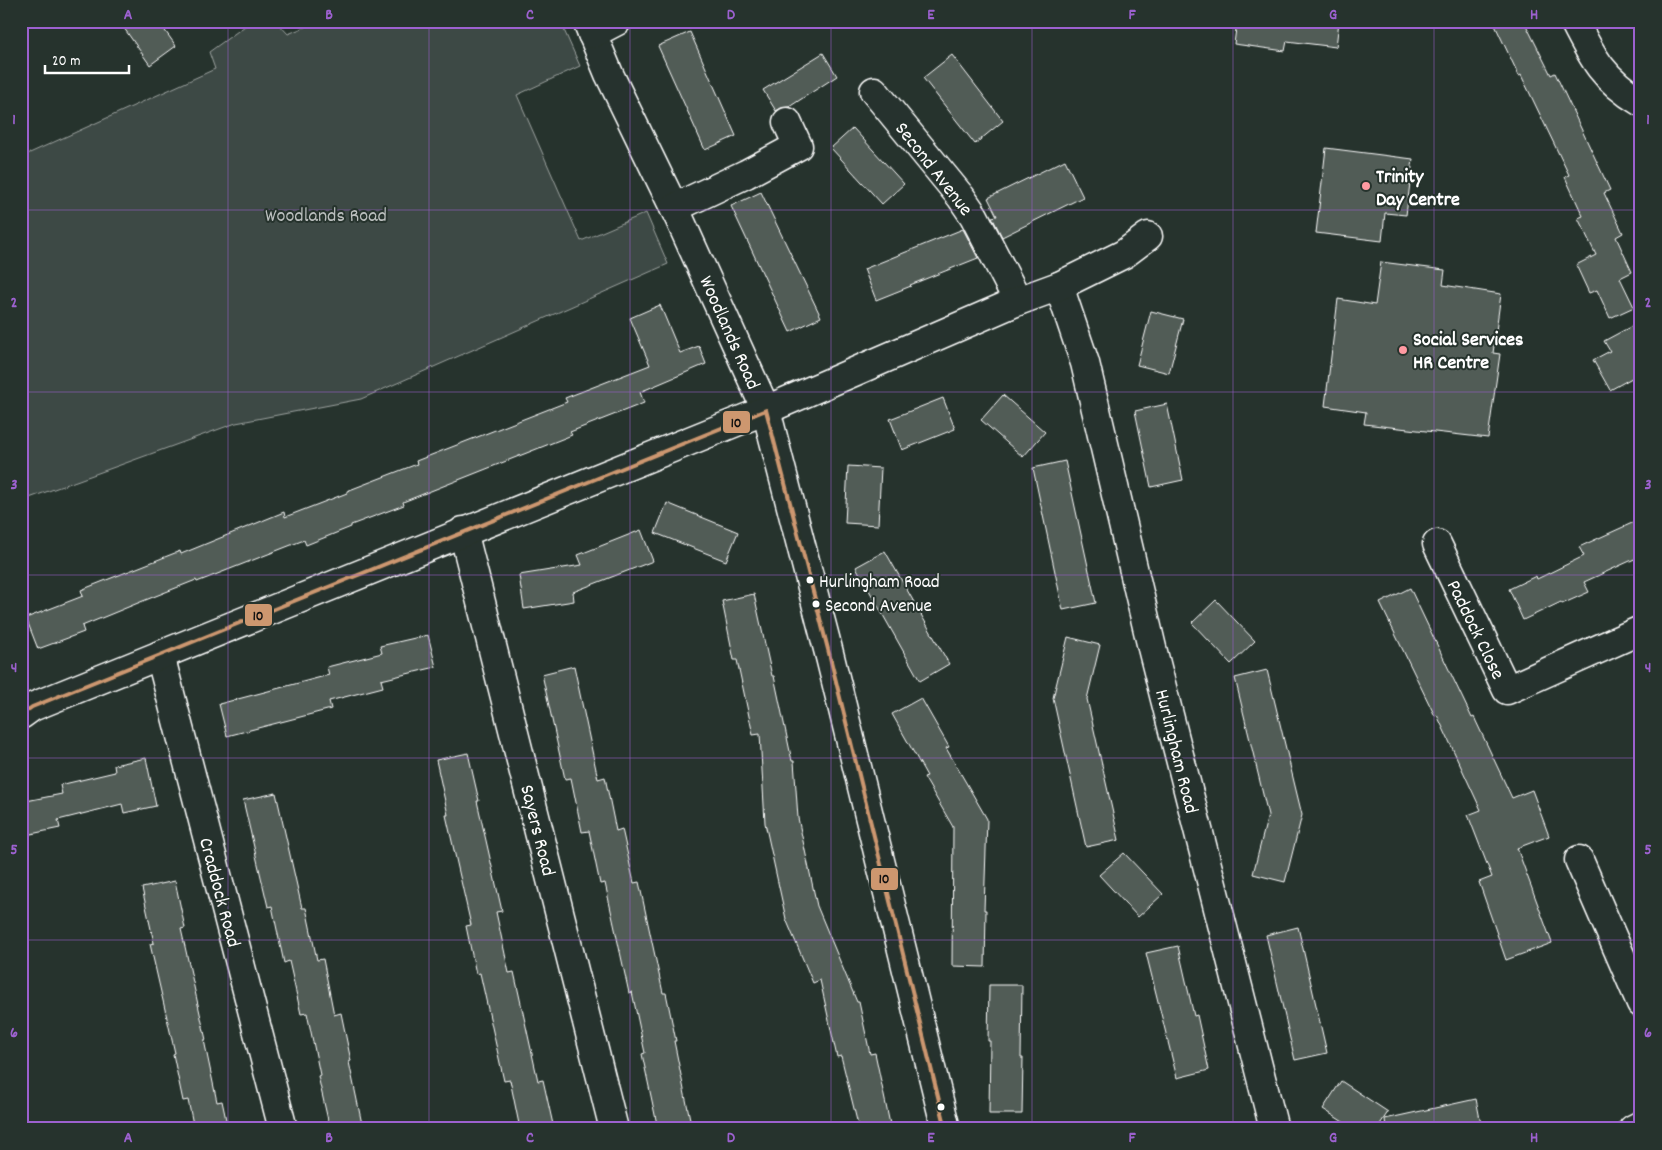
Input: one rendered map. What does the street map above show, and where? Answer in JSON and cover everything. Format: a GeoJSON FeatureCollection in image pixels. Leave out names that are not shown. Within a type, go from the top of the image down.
{"type":"FeatureCollection","features":[{"type":"Feature","properties":{"kind":"street","name":"Woodlands Road"},"geometry":{"type":"LineString","coordinates":[[617,21],[590,28],[609,74],[674,208],[766,410],[830,658],[946,1129]]}},
{"type":"Feature","properties":{"kind":"street"},"geometry":{"type":"LineString","coordinates":[[1574,21],[1594,59],[1610,80],[1641,102]]}},
{"type":"Feature","properties":{"kind":"street","name":"Second Avenue"},"geometry":{"type":"LineString","coordinates":[[874,91],[961,197],[974,216],[1018,302]]}},
{"type":"Feature","properties":{"kind":"street"},"geometry":{"type":"LineString","coordinates":[[674,208],[746,174],[798,146],[787,122]]}},
{"type":"Feature","properties":{"kind":"street"},"geometry":{"type":"LineString","coordinates":[[21,715],[32,707],[766,410],[1059,286],[1124,254],[1148,236]]}},
{"type":"Feature","properties":{"kind":"street","name":"Hurlingham Road"},"geometry":{"type":"LineString","coordinates":[[1059,286],[1085,363],[1154,658],[1274,1129]]}},
{"type":"Feature","properties":{"kind":"street","name":"Sayers Road"},"geometry":{"type":"LineString","coordinates":[[464,531],[614,1129]]}},
{"type":"Feature","properties":{"kind":"street","name":"Paddock Close"},"geometry":{"type":"LineString","coordinates":[[1437,544],[1507,690],[1641,630]]}},
{"type":"Feature","properties":{"kind":"street","name":"Craddock Road"},"geometry":{"type":"LineString","coordinates":[[160,655],[283,1129]]}},
{"type":"Feature","properties":{"kind":"street"},"geometry":{"type":"LineString","coordinates":[[1580,860],[1641,1003]]}},
{"type":"Feature","properties":{"kind":"street"},"geometry":{"type":"LineString","coordinates":[[1633,1129],[1641,1125]]}},
{"type":"Feature","properties":{"kind":"green space","name":"Woodlands Road"},"geometry":{"type":"Polygon","coordinates":[[[252,21],[276,21],[288,34],[320,21],[560,21],[580,66],[517,95],[581,241],[646,213],[668,264],[361,399],[236,423],[21,501],[21,157],[215,69],[209,52],[252,21]]]}},
{"type":"Feature","properties":{"kind":"building"},"geometry":{"type":"Polygon","coordinates":[[[119,21],[158,21],[176,46],[150,65],[119,21]]]}},
{"type":"Feature","properties":{"kind":"building"},"geometry":{"type":"Polygon","coordinates":[[[1237,21],[1339,21],[1336,47],[1287,41],[1285,51],[1234,44],[1237,21]]]}},
{"type":"Feature","properties":{"kind":"building"},"geometry":{"type":"Polygon","coordinates":[[[1493,21],[1524,21],[1551,75],[1555,73],[1610,190],[1604,193],[1623,233],[1616,237],[1632,272],[1620,278],[1634,307],[1610,318],[1597,290],[1589,293],[1576,265],[1596,255],[1578,218],[1583,216],[1565,177],[1569,175],[1493,21]]]}},
{"type":"Feature","properties":{"kind":"building"},"geometry":{"type":"Polygon","coordinates":[[[690,32],[736,136],[705,150],[658,46],[690,32]]]}},
{"type":"Feature","properties":{"kind":"building"},"geometry":{"type":"Polygon","coordinates":[[[823,53],[837,76],[789,107],[776,111],[763,90],[823,53]]]}},
{"type":"Feature","properties":{"kind":"building"},"geometry":{"type":"Polygon","coordinates":[[[952,55],[1003,121],[975,144],[923,78],[952,55]]]}},
{"type":"Feature","properties":{"kind":"building"},"geometry":{"type":"Polygon","coordinates":[[[853,128],[904,184],[882,204],[831,148],[853,128]]]}},
{"type":"Feature","properties":{"kind":"building","name":"Trinity Day Centre"},"geometry":{"type":"Polygon","coordinates":[[[1326,148],[1413,159],[1406,215],[1385,213],[1382,241],[1316,233],[1326,148]]]}},
{"type":"Feature","properties":{"kind":"building"},"geometry":{"type":"Polygon","coordinates":[[[1065,160],[1083,197],[1002,237],[992,217],[997,216],[988,198],[1065,160]]]}},
{"type":"Feature","properties":{"kind":"building"},"geometry":{"type":"Polygon","coordinates":[[[761,192],[821,317],[790,332],[731,206],[761,192]]]}},
{"type":"Feature","properties":{"kind":"building"},"geometry":{"type":"Polygon","coordinates":[[[963,229],[978,258],[876,300],[864,269],[963,229]]]}},
{"type":"Feature","properties":{"kind":"building","name":"Social Services HR Centre"},"geometry":{"type":"Polygon","coordinates":[[[1381,262],[1445,270],[1443,285],[1501,294],[1493,353],[1500,354],[1488,438],[1364,424],[1366,412],[1325,406],[1338,299],[1375,305],[1381,262]]]}},
{"type":"Feature","properties":{"kind":"building"},"geometry":{"type":"Polygon","coordinates":[[[660,305],[680,353],[699,346],[706,364],[640,392],[644,403],[570,432],[572,435],[403,502],[404,505],[351,525],[351,527],[306,545],[304,540],[138,603],[82,626],[84,632],[38,649],[26,618],[83,596],[81,590],[180,551],[181,554],[284,512],[285,517],[347,493],[347,491],[417,464],[416,461],[567,402],[565,398],[650,365],[630,318],[660,305]]]}},
{"type":"Feature","properties":{"kind":"building"},"geometry":{"type":"Polygon","coordinates":[[[1151,311],[1183,319],[1169,373],[1137,365],[1151,311]]]}},
{"type":"Feature","properties":{"kind":"building"},"geometry":{"type":"Polygon","coordinates":[[[1632,326],[1641,342],[1641,373],[1610,390],[1593,360],[1610,351],[1604,341],[1632,326]]]}},
{"type":"Feature","properties":{"kind":"building"},"geometry":{"type":"Polygon","coordinates":[[[1003,395],[1045,432],[1023,457],[981,420],[1003,395]]]}},
{"type":"Feature","properties":{"kind":"building"},"geometry":{"type":"Polygon","coordinates":[[[943,398],[955,429],[902,450],[890,419],[943,398]]]}},
{"type":"Feature","properties":{"kind":"building"},"geometry":{"type":"Polygon","coordinates":[[[1167,404],[1183,480],[1151,487],[1135,411],[1167,404]]]}},
{"type":"Feature","properties":{"kind":"building"},"geometry":{"type":"Polygon","coordinates":[[[1065,461],[1096,603],[1063,610],[1033,468],[1065,461]]]}},
{"type":"Feature","properties":{"kind":"building"},"geometry":{"type":"Polygon","coordinates":[[[848,466],[881,468],[878,525],[845,523],[848,466]]]}},
{"type":"Feature","properties":{"kind":"building"},"geometry":{"type":"Polygon","coordinates":[[[667,503],[738,532],[726,561],[655,533],[667,503]]]}},
{"type":"Feature","properties":{"kind":"building"},"geometry":{"type":"Polygon","coordinates":[[[1641,519],[1641,556],[1584,582],[1589,592],[1562,604],[1561,602],[1523,620],[1509,589],[1536,576],[1537,579],[1584,556],[1579,547],[1641,519]]]}},
{"type":"Feature","properties":{"kind":"building"},"geometry":{"type":"Polygon","coordinates":[[[641,530],[653,561],[573,592],[574,601],[524,609],[519,575],[582,565],[578,555],[641,530]]]}},
{"type":"Feature","properties":{"kind":"building"},"geometry":{"type":"Polygon","coordinates":[[[885,551],[949,664],[920,681],[856,567],[885,551]]]}},
{"type":"Feature","properties":{"kind":"building"},"geometry":{"type":"Polygon","coordinates":[[[1410,588],[1512,798],[1532,790],[1549,836],[1517,848],[1552,943],[1506,960],[1479,882],[1492,877],[1468,815],[1481,810],[1437,715],[1435,716],[1380,603],[1410,588]]]}},
{"type":"Feature","properties":{"kind":"building"},"geometry":{"type":"Polygon","coordinates":[[[754,594],[792,761],[794,761],[798,818],[817,906],[857,1002],[859,1002],[870,1054],[875,1053],[891,1129],[859,1129],[841,1056],[837,1057],[820,980],[813,983],[786,919],[765,823],[760,734],[753,735],[737,660],[734,660],[722,601],[754,594]]]}},
{"type":"Feature","properties":{"kind":"building"},"geometry":{"type":"Polygon","coordinates":[[[1216,600],[1255,641],[1231,664],[1192,623],[1216,600]]]}},
{"type":"Feature","properties":{"kind":"building"},"geometry":{"type":"Polygon","coordinates":[[[428,635],[436,667],[381,680],[383,687],[329,701],[331,709],[227,736],[219,704],[329,675],[327,667],[382,653],[380,646],[428,635]]]}},
{"type":"Feature","properties":{"kind":"building"},"geometry":{"type":"Polygon","coordinates":[[[1068,637],[1100,645],[1087,699],[1119,840],[1086,847],[1053,698],[1068,637]]]}},
{"type":"Feature","properties":{"kind":"building"},"geometry":{"type":"Polygon","coordinates":[[[574,666],[598,779],[605,777],[616,831],[622,829],[634,883],[639,882],[663,993],[666,993],[692,1129],[658,1129],[642,1054],[645,1053],[632,992],[629,993],[605,883],[600,884],[589,831],[582,832],[571,778],[565,779],[542,674],[574,666]]]}},
{"type":"Feature","properties":{"kind":"building"},"geometry":{"type":"Polygon","coordinates":[[[1267,670],[1302,815],[1285,882],[1253,874],[1268,815],[1235,678],[1267,670]]]}},
{"type":"Feature","properties":{"kind":"building"},"geometry":{"type":"Polygon","coordinates":[[[921,698],[949,747],[946,748],[987,819],[984,910],[986,910],[985,967],[952,966],[953,827],[924,777],[927,776],[892,714],[921,698]]]}},
{"type":"Feature","properties":{"kind":"building"},"geometry":{"type":"Polygon","coordinates":[[[468,753],[502,911],[496,912],[509,973],[514,972],[538,1081],[543,1080],[554,1129],[520,1129],[510,1080],[504,1081],[480,973],[476,974],[466,926],[471,925],[446,815],[448,815],[436,760],[468,753]]]}},
{"type":"Feature","properties":{"kind":"building"},"geometry":{"type":"Polygon","coordinates":[[[146,758],[156,806],[124,813],[122,804],[58,820],[60,828],[21,836],[21,802],[62,794],[60,785],[115,772],[114,765],[146,758]]]}},
{"type":"Feature","properties":{"kind":"building"},"geometry":{"type":"Polygon","coordinates":[[[276,793],[302,908],[306,908],[317,960],[323,959],[334,1015],[341,1013],[363,1129],[330,1129],[307,1013],[301,1014],[289,961],[284,963],[272,906],[268,907],[243,800],[276,793]]]}},
{"type":"Feature","properties":{"kind":"building"},"geometry":{"type":"Polygon","coordinates":[[[1124,853],[1163,894],[1138,917],[1099,875],[1124,853]]]}},
{"type":"Feature","properties":{"kind":"building"},"geometry":{"type":"Polygon","coordinates":[[[175,881],[185,928],[181,929],[206,1040],[204,1040],[217,1102],[222,1101],[228,1129],[194,1129],[188,1100],[183,1101],[173,1054],[175,1053],[150,944],[154,943],[142,888],[175,881]]]}},
{"type":"Feature","properties":{"kind":"building"},"geometry":{"type":"Polygon","coordinates":[[[1298,927],[1327,1053],[1295,1060],[1266,935],[1298,927]]]}},
{"type":"Feature","properties":{"kind":"building"},"geometry":{"type":"Polygon","coordinates":[[[1178,946],[1194,1016],[1197,1015],[1209,1070],[1177,1078],[1146,953],[1178,946]]]}},
{"type":"Feature","properties":{"kind":"building"},"geometry":{"type":"Polygon","coordinates":[[[989,985],[1022,985],[1022,1114],[989,1114],[989,985]]]}},
{"type":"Feature","properties":{"kind":"building"},"geometry":{"type":"Polygon","coordinates":[[[1341,1081],[1388,1112],[1377,1129],[1354,1129],[1323,1109],[1341,1081]]]}},
{"type":"Feature","properties":{"kind":"building"},"geometry":{"type":"Polygon","coordinates":[[[1476,1099],[1482,1129],[1386,1129],[1385,1119],[1476,1099]]]}},
{"type":"Feature","properties":{"kind":"transit line","name":"10"},"geometry":{"type":"LineString","coordinates":[[21,715],[32,707],[766,410],[830,657],[946,1129]]}},
{"type":"Feature","properties":{"kind":"place","name":"Trinity Day Centre"},"geometry":{"type":"Point","coordinates":[1366,186]}},
{"type":"Feature","properties":{"kind":"place","name":"Social Services HR Centre"},"geometry":{"type":"Point","coordinates":[1403,350]}},
{"type":"Feature","properties":{"kind":"place","name":"Hurlingham Road"},"geometry":{"type":"Point","coordinates":[810,580]}},
{"type":"Feature","properties":{"kind":"place","name":"Second Avenue"},"geometry":{"type":"Point","coordinates":[816,604]}}]}
